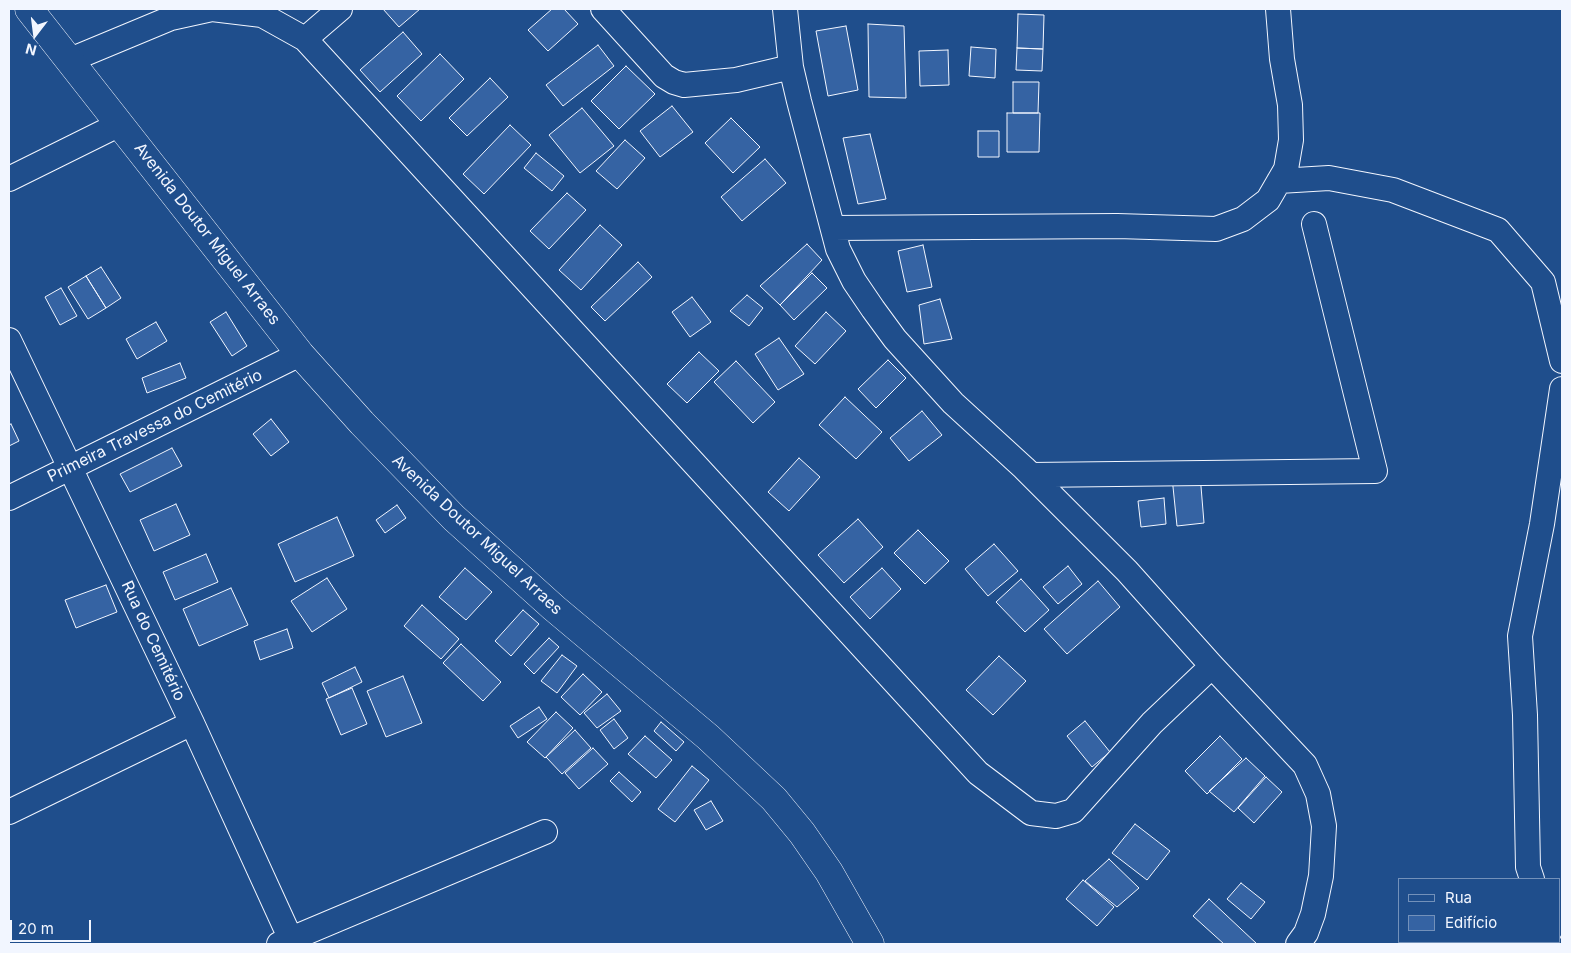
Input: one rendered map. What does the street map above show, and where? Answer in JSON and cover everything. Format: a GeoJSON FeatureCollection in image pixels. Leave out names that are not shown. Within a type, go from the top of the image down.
{"type":"FeatureCollection","features":[{"type":"Feature","properties":{"kind":"main road","name":"Avenida Doutor Miguel Arraes"},"geometry":{"type":"LineString","coordinates":[[29,9],[300,354],[362,424],[454,518],[554,608],[700,731],[774,799],[802,833],[829,872],[870,944]]}},
{"type":"Feature","properties":{"kind":"street"},"geometry":{"type":"LineString","coordinates":[[70,60],[171,18],[212,9],[262,15],[305,40],[978,773],[1031,813],[1043,816],[1056,816],[1073,811],[1152,723],[1212,666]]}},
{"type":"Feature","properties":{"kind":"street"},"geometry":{"type":"LineString","coordinates":[[305,40],[340,9]]}},
{"type":"Feature","properties":{"kind":"street"},"geometry":{"type":"LineString","coordinates":[[603,9],[664,76],[674,82],[684,85],[736,80],[791,66]]}},
{"type":"Feature","properties":{"kind":"street"},"geometry":{"type":"LineString","coordinates":[[785,9],[791,66],[838,249],[854,281],[895,338],[953,404],[1031,476],[1127,571],[1212,666],[1305,765],[1318,794],[1324,826],[1321,876],[1310,923],[1298,944]]}},
{"type":"Feature","properties":{"kind":"street"},"geometry":{"type":"LineString","coordinates":[[833,228],[1117,226],[1216,229],[1242,219],[1268,200],[1286,169],[1291,140],[1290,105],[1282,59],[1278,9]]}},
{"type":"Feature","properties":{"kind":"street"},"geometry":{"type":"LineString","coordinates":[[9,179],[120,124]]}},
{"type":"Feature","properties":{"kind":"street"},"geometry":{"type":"LineString","coordinates":[[1279,181],[1329,178],[1392,190],[1498,230],[1543,282],[1562,361]]}},
{"type":"Feature","properties":{"kind":"street"},"geometry":{"type":"LineString","coordinates":[[1031,476],[1375,471],[1314,224]]}},
{"type":"Feature","properties":{"kind":"street","name":"Rua do Cemitério"},"geometry":{"type":"LineString","coordinates":[[9,340],[192,723],[288,942]]}},
{"type":"Feature","properties":{"kind":"street","name":"Primeira Travessa do Cemitério"},"geometry":{"type":"LineString","coordinates":[[9,498],[300,354]]}},
{"type":"Feature","properties":{"kind":"street"},"geometry":{"type":"LineString","coordinates":[[1532,878],[1528,867],[1525,715],[1520,636],[1542,524],[1562,390]]}},
{"type":"Feature","properties":{"kind":"street"},"geometry":{"type":"LineString","coordinates":[[9,812],[192,723]]}},
{"type":"Feature","properties":{"kind":"street"},"geometry":{"type":"LineString","coordinates":[[288,942],[545,832]]}},
{"type":"Feature","properties":{"kind":"building"},"geometry":{"type":"Polygon","coordinates":[[[383,9],[420,9],[399,27],[383,9]]]}},
{"type":"Feature","properties":{"kind":"building"},"geometry":{"type":"Polygon","coordinates":[[[552,9],[564,9],[578,24],[548,51],[528,30],[552,9]]]}},
{"type":"Feature","properties":{"kind":"building"},"geometry":{"type":"Polygon","coordinates":[[[1018,14],[1044,15],[1043,49],[1017,48],[1018,14]]]}},
{"type":"Feature","properties":{"kind":"building"},"geometry":{"type":"Polygon","coordinates":[[[868,24],[904,26],[906,98],[869,97],[868,24]]]}},
{"type":"Feature","properties":{"kind":"building"},"geometry":{"type":"Polygon","coordinates":[[[846,26],[858,90],[828,96],[816,31],[846,26]]]}},
{"type":"Feature","properties":{"kind":"building"},"geometry":{"type":"Polygon","coordinates":[[[403,32],[422,54],[380,92],[360,70],[403,32]]]}},
{"type":"Feature","properties":{"kind":"building"},"geometry":{"type":"Polygon","coordinates":[[[598,45],[614,66],[563,106],[546,85],[598,45]]]}},
{"type":"Feature","properties":{"kind":"building"},"geometry":{"type":"Polygon","coordinates":[[[971,47],[996,49],[995,78],[969,76],[971,47]]]}},
{"type":"Feature","properties":{"kind":"building"},"geometry":{"type":"Polygon","coordinates":[[[1017,48],[1043,49],[1042,71],[1016,70],[1017,48]]]}},
{"type":"Feature","properties":{"kind":"building"},"geometry":{"type":"Polygon","coordinates":[[[948,50],[949,85],[920,86],[919,51],[948,50]]]}},
{"type":"Feature","properties":{"kind":"building"},"geometry":{"type":"Polygon","coordinates":[[[440,54],[464,79],[421,121],[397,96],[440,54]]]}},
{"type":"Feature","properties":{"kind":"building"},"geometry":{"type":"Polygon","coordinates":[[[626,66],[655,94],[619,129],[591,101],[626,66]]]}},
{"type":"Feature","properties":{"kind":"building"},"geometry":{"type":"Polygon","coordinates":[[[490,78],[508,97],[467,136],[449,118],[490,78]]]}},
{"type":"Feature","properties":{"kind":"building"},"geometry":{"type":"Polygon","coordinates":[[[1013,82],[1039,82],[1038,113],[1013,113],[1013,82]]]}},
{"type":"Feature","properties":{"kind":"building"},"geometry":{"type":"Polygon","coordinates":[[[672,106],[693,132],[660,157],[640,131],[672,106]]]}},
{"type":"Feature","properties":{"kind":"building"},"geometry":{"type":"Polygon","coordinates":[[[582,108],[614,146],[580,173],[549,135],[582,108]]]}},
{"type":"Feature","properties":{"kind":"building"},"geometry":{"type":"Polygon","coordinates":[[[1007,113],[1040,113],[1039,152],[1007,152],[1007,113]]]}},
{"type":"Feature","properties":{"kind":"building"},"geometry":{"type":"Polygon","coordinates":[[[731,118],[760,147],[733,173],[705,143],[731,118]]]}},
{"type":"Feature","properties":{"kind":"building"},"geometry":{"type":"Polygon","coordinates":[[[510,125],[531,145],[484,194],[463,174],[510,125]]]}},
{"type":"Feature","properties":{"kind":"building"},"geometry":{"type":"Polygon","coordinates":[[[978,131],[999,131],[999,157],[978,157],[978,131]]]}},
{"type":"Feature","properties":{"kind":"building"},"geometry":{"type":"Polygon","coordinates":[[[870,134],[886,199],[858,204],[843,138],[870,134]]]}},
{"type":"Feature","properties":{"kind":"building"},"geometry":{"type":"Polygon","coordinates":[[[625,140],[645,158],[617,189],[596,171],[625,140]]]}},
{"type":"Feature","properties":{"kind":"building"},"geometry":{"type":"Polygon","coordinates":[[[536,153],[564,176],[552,191],[524,168],[536,153]]]}},
{"type":"Feature","properties":{"kind":"building"},"geometry":{"type":"Polygon","coordinates":[[[765,159],[786,183],[742,221],[721,197],[765,159]]]}},
{"type":"Feature","properties":{"kind":"building"},"geometry":{"type":"Polygon","coordinates":[[[567,193],[586,210],[549,249],[530,231],[567,193]]]}},
{"type":"Feature","properties":{"kind":"building"},"geometry":{"type":"Polygon","coordinates":[[[600,225],[622,245],[581,290],[559,270],[600,225]]]}},
{"type":"Feature","properties":{"kind":"building"},"geometry":{"type":"Polygon","coordinates":[[[807,244],[822,260],[780,305],[760,286],[807,244]]]}},
{"type":"Feature","properties":{"kind":"building"},"geometry":{"type":"Polygon","coordinates":[[[923,245],[932,287],[907,292],[898,251],[923,245]]]}},
{"type":"Feature","properties":{"kind":"building"},"geometry":{"type":"Polygon","coordinates":[[[638,262],[652,277],[605,321],[591,307],[638,262]]]}},
{"type":"Feature","properties":{"kind":"building"},"geometry":{"type":"Polygon","coordinates":[[[101,267],[121,298],[106,308],[86,276],[101,267]]]}},
{"type":"Feature","properties":{"kind":"building"},"geometry":{"type":"Polygon","coordinates":[[[812,273],[827,288],[794,320],[780,305],[812,273]]]}},
{"type":"Feature","properties":{"kind":"building"},"geometry":{"type":"Polygon","coordinates":[[[86,276],[106,308],[88,319],[68,287],[86,276]]]}},
{"type":"Feature","properties":{"kind":"building"},"geometry":{"type":"Polygon","coordinates":[[[61,288],[77,316],[60,325],[45,297],[61,288]]]}},
{"type":"Feature","properties":{"kind":"building"},"geometry":{"type":"Polygon","coordinates":[[[747,295],[763,308],[749,326],[730,311],[747,295]]]}},
{"type":"Feature","properties":{"kind":"building"},"geometry":{"type":"Polygon","coordinates":[[[692,297],[711,322],[690,337],[672,312],[692,297]]]}},
{"type":"Feature","properties":{"kind":"building"},"geometry":{"type":"Polygon","coordinates":[[[940,299],[952,339],[924,344],[919,305],[940,299]]]}},
{"type":"Feature","properties":{"kind":"building"},"geometry":{"type":"Polygon","coordinates":[[[226,312],[247,346],[232,356],[210,322],[226,312]]]}},
{"type":"Feature","properties":{"kind":"building"},"geometry":{"type":"Polygon","coordinates":[[[826,312],[846,331],[815,364],[795,346],[826,312]]]}},
{"type":"Feature","properties":{"kind":"building"},"geometry":{"type":"Polygon","coordinates":[[[156,322],[167,341],[137,359],[126,339],[156,322]]]}},
{"type":"Feature","properties":{"kind":"building"},"geometry":{"type":"Polygon","coordinates":[[[779,338],[804,374],[778,390],[755,354],[779,338]]]}},
{"type":"Feature","properties":{"kind":"building"},"geometry":{"type":"Polygon","coordinates":[[[699,352],[719,371],[687,403],[667,384],[699,352]]]}},
{"type":"Feature","properties":{"kind":"building"},"geometry":{"type":"Polygon","coordinates":[[[888,360],[906,378],[876,408],[858,389],[888,360]]]}},
{"type":"Feature","properties":{"kind":"building"},"geometry":{"type":"Polygon","coordinates":[[[736,361],[775,402],[753,423],[714,382],[736,361]]]}},
{"type":"Feature","properties":{"kind":"building"},"geometry":{"type":"Polygon","coordinates":[[[180,363],[186,378],[147,393],[142,378],[180,363]]]}},
{"type":"Feature","properties":{"kind":"building"},"geometry":{"type":"Polygon","coordinates":[[[845,397],[882,432],[856,459],[819,425],[845,397]]]}},
{"type":"Feature","properties":{"kind":"building"},"geometry":{"type":"Polygon","coordinates":[[[922,411],[942,435],[909,461],[890,438],[922,411]]]}},
{"type":"Feature","properties":{"kind":"building"},"geometry":{"type":"Polygon","coordinates":[[[271,419],[289,442],[271,456],[253,434],[271,419]]]}},
{"type":"Feature","properties":{"kind":"building"},"geometry":{"type":"Polygon","coordinates":[[[11,424],[19,441],[9,446],[9,425],[11,424]]]}},
{"type":"Feature","properties":{"kind":"building"},"geometry":{"type":"Polygon","coordinates":[[[172,448],[182,466],[130,492],[120,474],[172,448]]]}},
{"type":"Feature","properties":{"kind":"building"},"geometry":{"type":"Polygon","coordinates":[[[799,458],[820,477],[789,511],[768,492],[799,458]]]}},
{"type":"Feature","properties":{"kind":"building"},"geometry":{"type":"Polygon","coordinates":[[[1200,474],[1204,523],[1177,526],[1172,477],[1200,474]]]}},
{"type":"Feature","properties":{"kind":"building"},"geometry":{"type":"Polygon","coordinates":[[[1164,498],[1166,524],[1141,527],[1138,501],[1164,498]]]}},
{"type":"Feature","properties":{"kind":"building"},"geometry":{"type":"Polygon","coordinates":[[[176,504],[190,535],[154,551],[140,520],[176,504]]]}},
{"type":"Feature","properties":{"kind":"building"},"geometry":{"type":"Polygon","coordinates":[[[397,505],[406,518],[385,533],[376,520],[397,505]]]}},
{"type":"Feature","properties":{"kind":"building"},"geometry":{"type":"Polygon","coordinates":[[[337,517],[354,556],[295,582],[278,544],[337,517]]]}},
{"type":"Feature","properties":{"kind":"building"},"geometry":{"type":"Polygon","coordinates":[[[858,519],[883,547],[844,583],[818,555],[858,519]]]}},
{"type":"Feature","properties":{"kind":"building"},"geometry":{"type":"Polygon","coordinates":[[[918,530],[949,561],[925,584],[894,553],[918,530]]]}},
{"type":"Feature","properties":{"kind":"building"},"geometry":{"type":"Polygon","coordinates":[[[994,544],[1018,571],[988,596],[965,569],[994,544]]]}},
{"type":"Feature","properties":{"kind":"building"},"geometry":{"type":"Polygon","coordinates":[[[206,554],[218,582],[175,600],[163,572],[206,554]]]}},
{"type":"Feature","properties":{"kind":"building"},"geometry":{"type":"Polygon","coordinates":[[[1068,566],[1082,584],[1058,604],[1043,587],[1068,566]]]}},
{"type":"Feature","properties":{"kind":"building"},"geometry":{"type":"Polygon","coordinates":[[[465,568],[492,592],[466,620],[439,597],[465,568]]]}},
{"type":"Feature","properties":{"kind":"building"},"geometry":{"type":"Polygon","coordinates":[[[882,568],[901,589],[870,619],[850,597],[882,568]]]}},
{"type":"Feature","properties":{"kind":"building"},"geometry":{"type":"Polygon","coordinates":[[[327,578],[347,609],[312,632],[291,601],[327,578]]]}},
{"type":"Feature","properties":{"kind":"building"},"geometry":{"type":"Polygon","coordinates":[[[1021,579],[1049,610],[1025,632],[996,602],[1021,579]]]}},
{"type":"Feature","properties":{"kind":"building"},"geometry":{"type":"Polygon","coordinates":[[[1098,581],[1120,607],[1067,654],[1044,629],[1098,581]]]}},
{"type":"Feature","properties":{"kind":"building"},"geometry":{"type":"Polygon","coordinates":[[[106,585],[117,612],[76,628],[65,600],[106,585]]]}},
{"type":"Feature","properties":{"kind":"building"},"geometry":{"type":"Polygon","coordinates":[[[231,588],[248,625],[199,646],[183,609],[231,588]]]}},
{"type":"Feature","properties":{"kind":"building"},"geometry":{"type":"Polygon","coordinates":[[[422,605],[459,639],[441,659],[404,626],[422,605]]]}},
{"type":"Feature","properties":{"kind":"building"},"geometry":{"type":"Polygon","coordinates":[[[523,610],[539,624],[511,656],[495,641],[523,610]]]}},
{"type":"Feature","properties":{"kind":"building"},"geometry":{"type":"Polygon","coordinates":[[[287,629],[293,648],[260,660],[254,641],[287,629]]]}},
{"type":"Feature","properties":{"kind":"building"},"geometry":{"type":"Polygon","coordinates":[[[549,638],[559,647],[534,674],[524,664],[549,638]]]}},
{"type":"Feature","properties":{"kind":"building"},"geometry":{"type":"Polygon","coordinates":[[[461,644],[501,682],[483,701],[443,663],[461,644]]]}},
{"type":"Feature","properties":{"kind":"building"},"geometry":{"type":"Polygon","coordinates":[[[562,655],[577,666],[557,693],[541,681],[562,655]]]}},
{"type":"Feature","properties":{"kind":"building"},"geometry":{"type":"Polygon","coordinates":[[[999,656],[1026,681],[993,715],[966,690],[999,656]]]}},
{"type":"Feature","properties":{"kind":"building"},"geometry":{"type":"Polygon","coordinates":[[[355,667],[362,682],[329,698],[322,683],[355,667]]]}},
{"type":"Feature","properties":{"kind":"building"},"geometry":{"type":"Polygon","coordinates":[[[583,674],[602,692],[580,715],[561,697],[583,674]]]}},
{"type":"Feature","properties":{"kind":"building"},"geometry":{"type":"Polygon","coordinates":[[[403,676],[422,723],[386,737],[367,691],[403,676]]]}},
{"type":"Feature","properties":{"kind":"building"},"geometry":{"type":"Polygon","coordinates":[[[352,688],[367,724],[341,735],[326,699],[352,688]]]}},
{"type":"Feature","properties":{"kind":"building"},"geometry":{"type":"Polygon","coordinates":[[[607,694],[621,711],[597,728],[584,713],[607,694]]]}},
{"type":"Feature","properties":{"kind":"building"},"geometry":{"type":"Polygon","coordinates":[[[539,707],[547,719],[518,738],[510,726],[539,707]]]}},
{"type":"Feature","properties":{"kind":"building"},"geometry":{"type":"Polygon","coordinates":[[[556,712],[573,728],[545,758],[527,742],[556,712]]]}},
{"type":"Feature","properties":{"kind":"building"},"geometry":{"type":"Polygon","coordinates":[[[614,719],[628,738],[614,749],[600,730],[614,719]]]}},
{"type":"Feature","properties":{"kind":"building"},"geometry":{"type":"Polygon","coordinates":[[[1085,721],[1110,752],[1092,767],[1067,736],[1085,721]]]}},
{"type":"Feature","properties":{"kind":"building"},"geometry":{"type":"Polygon","coordinates":[[[661,722],[684,742],[676,751],[654,731],[661,722]]]}},
{"type":"Feature","properties":{"kind":"building"},"geometry":{"type":"Polygon","coordinates":[[[575,730],[591,748],[562,774],[546,757],[575,730]]]}},
{"type":"Feature","properties":{"kind":"building"},"geometry":{"type":"Polygon","coordinates":[[[645,736],[672,760],[656,778],[628,754],[645,736]]]}},
{"type":"Feature","properties":{"kind":"building"},"geometry":{"type":"Polygon","coordinates":[[[1220,736],[1242,759],[1207,794],[1185,771],[1220,736]]]}},
{"type":"Feature","properties":{"kind":"building"},"geometry":{"type":"Polygon","coordinates":[[[593,748],[608,764],[579,789],[565,773],[593,748]]]}},
{"type":"Feature","properties":{"kind":"building"},"geometry":{"type":"Polygon","coordinates":[[[1246,758],[1265,776],[1234,812],[1209,791],[1246,758]]]}},
{"type":"Feature","properties":{"kind":"building"},"geometry":{"type":"Polygon","coordinates":[[[692,766],[709,780],[675,822],[658,809],[692,766]]]}},
{"type":"Feature","properties":{"kind":"building"},"geometry":{"type":"Polygon","coordinates":[[[619,772],[641,792],[632,802],[610,781],[619,772]]]}},
{"type":"Feature","properties":{"kind":"building"},"geometry":{"type":"Polygon","coordinates":[[[1266,777],[1282,792],[1254,823],[1238,808],[1266,777]]]}},
{"type":"Feature","properties":{"kind":"building"},"geometry":{"type":"Polygon","coordinates":[[[711,801],[723,821],[706,830],[694,810],[711,801]]]}},
{"type":"Feature","properties":{"kind":"building"},"geometry":{"type":"Polygon","coordinates":[[[1135,824],[1170,851],[1147,880],[1112,853],[1135,824]]]}},
{"type":"Feature","properties":{"kind":"building"},"geometry":{"type":"Polygon","coordinates":[[[1109,859],[1139,888],[1117,907],[1085,881],[1109,859]]]}},
{"type":"Feature","properties":{"kind":"building"},"geometry":{"type":"Polygon","coordinates":[[[1083,880],[1114,907],[1097,926],[1066,899],[1083,880]]]}},
{"type":"Feature","properties":{"kind":"building"},"geometry":{"type":"Polygon","coordinates":[[[1241,883],[1265,902],[1251,919],[1227,899],[1241,883]]]}},
{"type":"Feature","properties":{"kind":"building"},"geometry":{"type":"Polygon","coordinates":[[[1209,899],[1257,944],[1224,944],[1193,916],[1209,899]]]}}]}
